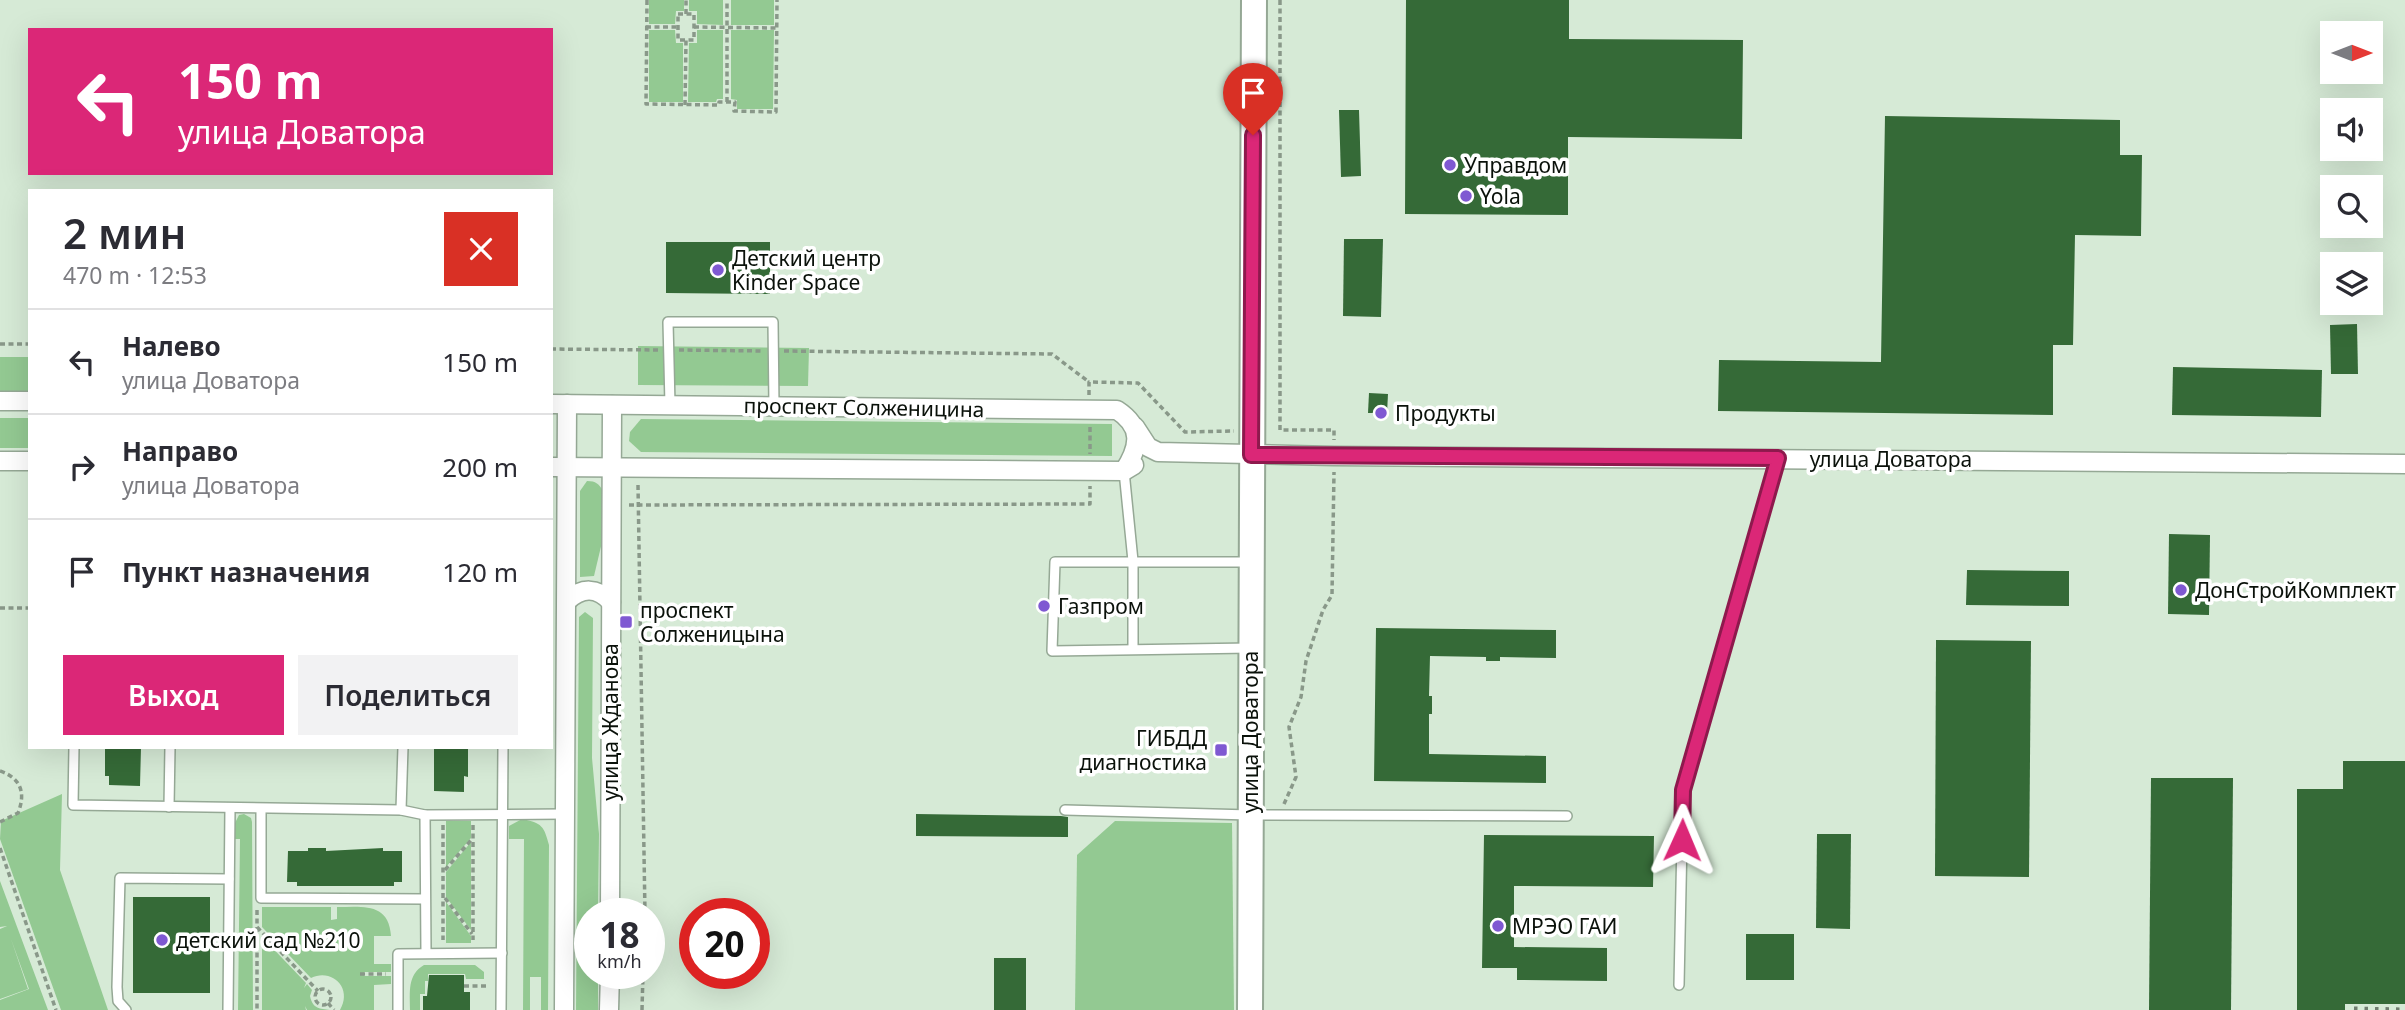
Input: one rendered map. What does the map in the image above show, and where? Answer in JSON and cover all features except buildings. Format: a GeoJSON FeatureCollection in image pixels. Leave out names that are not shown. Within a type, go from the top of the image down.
{"type":"FeatureCollection","features":[{"type":"Feature","properties":{"kind":"street","name":"улица Доватора"},"geometry":{"type":"LineString","coordinates":[[1250,1010],[1254,0]]}},
{"type":"Feature","properties":{"kind":"street"},"geometry":{"type":"LineString","coordinates":[[0,401],[28,401]]}},
{"type":"Feature","properties":{"kind":"street"},"geometry":{"type":"LineString","coordinates":[[559,404],[612,405]]}},
{"type":"Feature","properties":{"kind":"street","name":"улица Жданова"},"geometry":{"type":"LineString","coordinates":[[559,404],[559,467],[567,601],[564,1010]]}},
{"type":"Feature","properties":{"kind":"street","name":"проспект Солженицина"},"geometry":{"type":"LineString","coordinates":[[612,405],[1117,410],[1129,418],[1135,427]]}},
{"type":"Feature","properties":{"kind":"street","name":"улица Жданова"},"geometry":{"type":"LineString","coordinates":[[610,898],[612,405]]}},
{"type":"Feature","properties":{"kind":"street"},"geometry":{"type":"LineString","coordinates":[[1135,427],[1148,447],[1158,452],[1251,455]]}},
{"type":"Feature","properties":{"kind":"street"},"geometry":{"type":"LineString","coordinates":[[1124,471],[1135,452],[1135,427]]}},
{"type":"Feature","properties":{"kind":"street"},"geometry":{"type":"LineString","coordinates":[[559,467],[1124,471],[1158,452]]}},
{"type":"Feature","properties":{"kind":"street","name":"улица Доватора"},"geometry":{"type":"LineString","coordinates":[[1251,455],[2405,464]]}},
{"type":"Feature","properties":{"kind":"street"},"geometry":{"type":"LineString","coordinates":[[0,461],[28,461]]}},
{"type":"Feature","properties":{"kind":"street"},"geometry":{"type":"LineString","coordinates":[[567,601],[579,592],[589,590],[605,596],[611,602]]}},
{"type":"Feature","properties":{"kind":"street"},"geometry":{"type":"LineString","coordinates":[[610,989],[610,1010]]}},
{"type":"Feature","properties":{"kind":"lane"},"geometry":{"type":"LineString","coordinates":[[670,405],[668,322],[773,322],[774,407]]}},
{"type":"Feature","properties":{"kind":"lane"},"geometry":{"type":"LineString","coordinates":[[1679,985],[1683,790],[1778,458]]}},
{"type":"Feature","properties":{"kind":"lane"},"geometry":{"type":"LineString","coordinates":[[1124,471],[1133,561],[1133,649]]}},
{"type":"Feature","properties":{"kind":"lane"},"geometry":{"type":"LineString","coordinates":[[1251,562],[1055,562],[1052,650],[1251,648]]}},
{"type":"Feature","properties":{"kind":"lane"},"geometry":{"type":"LineString","coordinates":[[74,749],[73,804],[401,810],[425,816],[564,814]]}},
{"type":"Feature","properties":{"kind":"lane"},"geometry":{"type":"LineString","coordinates":[[169,807],[170,749]]}},
{"type":"Feature","properties":{"kind":"lane"},"geometry":{"type":"LineString","coordinates":[[401,810],[403,749]]}},
{"type":"Feature","properties":{"kind":"lane"},"geometry":{"type":"LineString","coordinates":[[501,1010],[503,749]]}},
{"type":"Feature","properties":{"kind":"lane"},"geometry":{"type":"LineString","coordinates":[[228,1010],[230,808]]}},
{"type":"Feature","properties":{"kind":"lane"},"geometry":{"type":"LineString","coordinates":[[261,809],[261,898],[425,899]]}},
{"type":"Feature","properties":{"kind":"lane"},"geometry":{"type":"LineString","coordinates":[[1065,810],[1250,815],[1567,816]]}},
{"type":"Feature","properties":{"kind":"lane"},"geometry":{"type":"LineString","coordinates":[[425,816],[426,953]]}},
{"type":"Feature","properties":{"kind":"lane"},"geometry":{"type":"LineString","coordinates":[[126,1010],[118,1001],[117,986],[120,878],[229,879]]}},
{"type":"Feature","properties":{"kind":"lane"},"geometry":{"type":"LineString","coordinates":[[398,1010],[398,954],[502,953]]}},
{"type":"Feature","properties":{"kind":"path"},"geometry":{"type":"LineString","coordinates":[[646,0],[646,104],[719,105],[719,102],[735,102],[734,111],[776,112],[776,0]]}},
{"type":"Feature","properties":{"kind":"path"},"geometry":{"type":"LineString","coordinates":[[686,0],[686,14]]}},
{"type":"Feature","properties":{"kind":"path"},"geometry":{"type":"LineString","coordinates":[[727,0],[727,102]]}},
{"type":"Feature","properties":{"kind":"path"},"geometry":{"type":"LineString","coordinates":[[1278,815],[1296,777],[1289,727],[1301,696],[1306,661],[1318,623],[1332,594],[1334,456],[1334,430],[1280,430],[1280,0]]}},
{"type":"Feature","properties":{"kind":"path"},"geometry":{"type":"LineString","coordinates":[[678,14],[694,14],[694,40],[678,40],[678,27],[678,14]]}},
{"type":"Feature","properties":{"kind":"path"},"geometry":{"type":"LineString","coordinates":[[646,27],[678,27]]}},
{"type":"Feature","properties":{"kind":"path"},"geometry":{"type":"LineString","coordinates":[[694,27],[776,28]]}},
{"type":"Feature","properties":{"kind":"path"},"geometry":{"type":"LineString","coordinates":[[685,105],[686,40]]}},
{"type":"Feature","properties":{"kind":"path"},"geometry":{"type":"LineString","coordinates":[[0,344],[28,345]]}},
{"type":"Feature","properties":{"kind":"path"},"geometry":{"type":"LineString","coordinates":[[793,351],[1052,354],[1089,382]]}},
{"type":"Feature","properties":{"kind":"path"},"geometry":{"type":"LineString","coordinates":[[637,467],[645,898]]}},
{"type":"Feature","properties":{"kind":"path"},"geometry":{"type":"LineString","coordinates":[[0,608],[28,608]]}},
{"type":"Feature","properties":{"kind":"path"},"geometry":{"type":"LineString","coordinates":[[0,771],[12,775],[22,789],[22,804],[18,813],[0,822]]}},
{"type":"Feature","properties":{"kind":"path"},"geometry":{"type":"LineString","coordinates":[[443,816],[443,953]]}},
{"type":"Feature","properties":{"kind":"path"},"geometry":{"type":"LineString","coordinates":[[473,816],[473,953]]}},
{"type":"Feature","properties":{"kind":"path"},"geometry":{"type":"LineString","coordinates":[[443,872],[473,838]]}},
{"type":"Feature","properties":{"kind":"path"},"geometry":{"type":"LineString","coordinates":[[0,849],[56,1010]]}},
{"type":"Feature","properties":{"kind":"path"},"geometry":{"type":"LineString","coordinates":[[443,896],[473,936]]}},
{"type":"Feature","properties":{"kind":"path"},"geometry":{"type":"LineString","coordinates":[[257,1010],[257,907],[261,898]]}},
{"type":"Feature","properties":{"kind":"path"},"geometry":{"type":"LineString","coordinates":[[257,927],[318,991]]}},
{"type":"Feature","properties":{"kind":"path"},"geometry":{"type":"LineString","coordinates":[[360,974],[398,974]]}},
{"type":"Feature","properties":{"kind":"path"},"geometry":{"type":"LineString","coordinates":[[464,986],[501,986]]}},
{"type":"Feature","properties":{"kind":"path"},"geometry":{"type":"LineString","coordinates":[[326,989],[329,992],[331,999],[328,1003],[317,1003],[315,999],[318,991],[326,989]]}},
{"type":"Feature","properties":{"kind":"path"},"geometry":{"type":"LineString","coordinates":[[642,1010],[643,989]]}},
{"type":"Feature","properties":{"kind":"path"},"geometry":{"type":"LineString","coordinates":[[328,1003],[334,1010]]}},
{"type":"Feature","properties":{"kind":"green space"},"geometry":{"type":"Polygon","coordinates":[[[649,0],[684,0],[684,11],[676,11],[675,24],[649,24],[649,0]]]}},
{"type":"Feature","properties":{"kind":"green space"},"geometry":{"type":"Polygon","coordinates":[[[689,0],[723,0],[723,25],[697,24],[697,11],[689,11],[689,0]]]}},
{"type":"Feature","properties":{"kind":"green space"},"geometry":{"type":"Polygon","coordinates":[[[731,0],[774,0],[774,25],[731,25],[731,0]]]}},
{"type":"Feature","properties":{"kind":"green space"},"geometry":{"type":"Polygon","coordinates":[[[649,30],[675,30],[676,43],[683,43],[683,102],[649,102],[649,30]]]}},
{"type":"Feature","properties":{"kind":"green space"},"geometry":{"type":"Polygon","coordinates":[[[697,30],[723,30],[723,99],[717,99],[716,102],[688,102],[689,43],[697,43],[697,30]]]}},
{"type":"Feature","properties":{"kind":"green space"},"geometry":{"type":"Polygon","coordinates":[[[731,30],[774,30],[773,109],[737,109],[737,100],[731,99],[731,30]]]}},
{"type":"Feature","properties":{"kind":"green space"},"geometry":{"type":"Polygon","coordinates":[[[638,346],[809,348],[808,386],[638,385],[638,346]]]}},
{"type":"Feature","properties":{"kind":"green space"},"geometry":{"type":"Polygon","coordinates":[[[0,357],[28,357],[28,394],[0,393],[0,357]]]}},
{"type":"Feature","properties":{"kind":"green space"},"geometry":{"type":"Polygon","coordinates":[[[0,418],[28,418],[28,448],[0,448],[0,418]]]}},
{"type":"Feature","properties":{"kind":"green space"},"geometry":{"type":"Polygon","coordinates":[[[641,419],[1112,424],[1112,456],[641,452],[629,441],[630,432],[641,419]]]}},
{"type":"Feature","properties":{"kind":"green space"},"geometry":{"type":"Polygon","coordinates":[[[587,481],[597,483],[603,491],[603,538],[594,576],[580,577],[580,491],[587,481]]]}},
{"type":"Feature","properties":{"kind":"green space"},"geometry":{"type":"Polygon","coordinates":[[[585,612],[593,618],[592,758],[599,834],[598,898],[577,898],[579,617],[585,612]]]}},
{"type":"Feature","properties":{"kind":"green space"},"geometry":{"type":"Polygon","coordinates":[[[62,794],[60,870],[108,1010],[61,1010],[0,839],[1,821],[62,794]]]}},
{"type":"Feature","properties":{"kind":"green space"},"geometry":{"type":"Polygon","coordinates":[[[244,814],[251,818],[252,822],[253,1010],[238,1010],[240,839],[235,839],[235,823],[239,815],[244,814]]]}},
{"type":"Feature","properties":{"kind":"green space"},"geometry":{"type":"Polygon","coordinates":[[[522,819],[541,826],[549,845],[548,1010],[541,1010],[541,977],[530,977],[530,1010],[523,1010],[524,839],[509,839],[509,826],[522,819]]]}},
{"type":"Feature","properties":{"kind":"green space"},"geometry":{"type":"Polygon","coordinates":[[[446,821],[471,821],[471,838],[446,867],[446,821]]]}},
{"type":"Feature","properties":{"kind":"green space"},"geometry":{"type":"Polygon","coordinates":[[[1115,821],[1232,823],[1234,1010],[1075,1010],[1077,855],[1115,821]]]}},
{"type":"Feature","properties":{"kind":"green space"},"geometry":{"type":"Polygon","coordinates":[[[471,842],[471,930],[446,897],[446,872],[471,842]]]}},
{"type":"Feature","properties":{"kind":"green space"},"geometry":{"type":"Polygon","coordinates":[[[0,881],[48,1010],[0,1010],[0,1000],[29,989],[11,939],[28,989],[0,999],[0,929],[7,926],[0,927],[0,881]]]}},
{"type":"Feature","properties":{"kind":"green space"},"geometry":{"type":"Polygon","coordinates":[[[446,902],[471,936],[471,943],[446,943],[446,902]]]}},
{"type":"Feature","properties":{"kind":"green space"},"geometry":{"type":"Polygon","coordinates":[[[262,907],[331,907],[331,920],[337,919],[337,907],[365,907],[380,912],[389,925],[391,936],[374,936],[374,964],[391,964],[391,972],[364,972],[364,976],[391,976],[391,984],[374,985],[374,1010],[340,1010],[344,994],[338,982],[326,976],[311,978],[262,927],[262,907]]]}},
{"type":"Feature","properties":{"kind":"green space"},"geometry":{"type":"Polygon","coordinates":[[[262,937],[306,983],[304,988],[307,984],[312,990],[310,996],[315,1006],[330,1010],[307,1010],[305,1006],[306,1010],[262,1010],[262,937]]]}},
{"type":"Feature","properties":{"kind":"green space"},"geometry":{"type":"Polygon","coordinates":[[[424,965],[475,965],[484,972],[484,979],[466,979],[465,974],[428,974],[425,994],[420,994],[420,1010],[410,1010],[412,979],[424,965]]]}},
{"type":"Feature","properties":{"kind":"green space"},"geometry":{"type":"Polygon","coordinates":[[[576,989],[598,989],[598,1010],[576,1010],[576,989]]]}},
{"type":"Feature","properties":{"kind":"railway"},"geometry":{"type":"LineString","coordinates":[[2354,1009],[2405,1010]]}},
{"type":"Feature","properties":{"kind":"place","name":"Управдом"},"geometry":{"type":"Point","coordinates":[1450,165]}},
{"type":"Feature","properties":{"kind":"place","name":"Yola"},"geometry":{"type":"Point","coordinates":[1466,196]}},
{"type":"Feature","properties":{"kind":"place","name":"Детский центр Kinder Space"},"geometry":{"type":"Point","coordinates":[718,270]}},
{"type":"Feature","properties":{"kind":"place","name":"Продукты"},"geometry":{"type":"Point","coordinates":[1381,413]}},
{"type":"Feature","properties":{"kind":"place","name":"ДонСтройКомплект"},"geometry":{"type":"Point","coordinates":[2181,590]}},
{"type":"Feature","properties":{"kind":"place","name":"Газпром"},"geometry":{"type":"Point","coordinates":[1044,606]}},
{"type":"Feature","properties":{"kind":"place","name":"проспект Солженицына"},"geometry":{"type":"Point","coordinates":[626,622]}},
{"type":"Feature","properties":{"kind":"place","name":"ГИБДД диагностика"},"geometry":{"type":"Point","coordinates":[1221,750]}},
{"type":"Feature","properties":{"kind":"place","name":"МРЭО ГАИ"},"geometry":{"type":"Point","coordinates":[1498,926]}},
{"type":"Feature","properties":{"kind":"place","name":"детский сад №210"},"geometry":{"type":"Point","coordinates":[162,940]}},
{"type":"Feature","properties":{"kind":"route"},"geometry":{"type":"LineString","coordinates":[[1253,135],[1251,455],[1778,458],[1683,790],[1682,840]]}}]}
